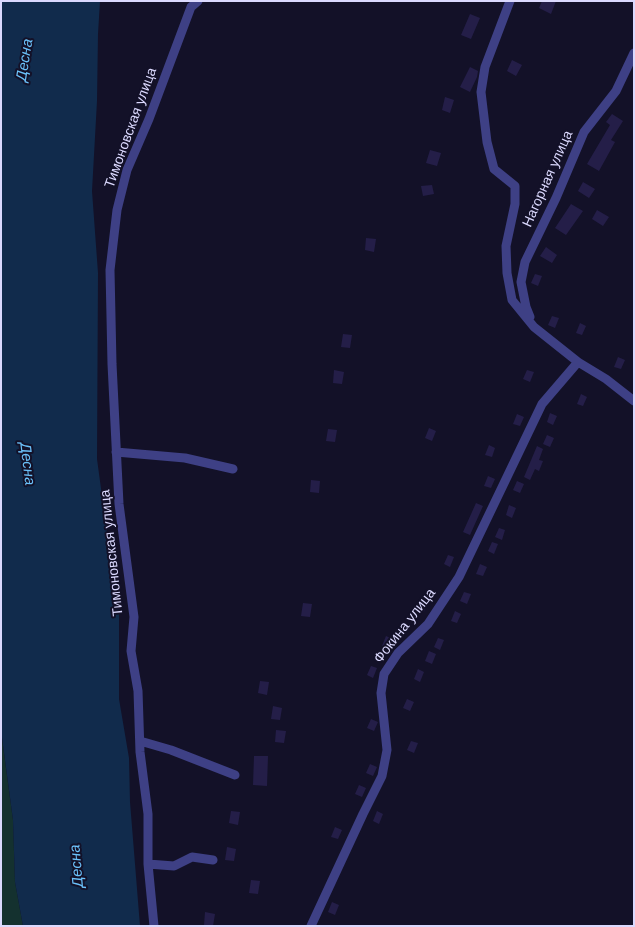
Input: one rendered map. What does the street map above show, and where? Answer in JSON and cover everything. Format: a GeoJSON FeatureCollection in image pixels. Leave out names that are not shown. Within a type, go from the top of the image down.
{"type":"FeatureCollection","features":[{"type":"Feature","properties":{"kind":"street","name":"Тимоновская улица"},"geometry":{"type":"LineString","coordinates":[[154,926],[148,864],[148,814],[140,742],[138,691],[132,651],[134,617],[119,504],[112,364],[110,270],[117,210],[127,170],[149,119],[191,7],[198,1]]}},
{"type":"Feature","properties":{"kind":"street"},"geometry":{"type":"LineString","coordinates":[[510,1],[485,67],[481,92],[487,142],[494,169],[515,186],[515,204],[506,246],[507,273],[512,300],[534,327],[578,362],[634,401]]}},
{"type":"Feature","properties":{"kind":"street","name":"Нагорная улица"},"geometry":{"type":"LineString","coordinates":[[534,327],[526,307],[521,282],[525,262],[556,198],[584,132],[616,91],[634,53]]}},
{"type":"Feature","properties":{"kind":"street","name":"Фокина улица"},"geometry":{"type":"LineString","coordinates":[[312,926],[382,776],[386,750],[381,693],[384,674],[398,653],[428,624],[459,577],[542,404],[578,362]]}},
{"type":"Feature","properties":{"kind":"street"},"geometry":{"type":"LineString","coordinates":[[116,452],[185,458],[233,469]]}},
{"type":"Feature","properties":{"kind":"street"},"geometry":{"type":"LineString","coordinates":[[140,742],[171,750],[235,775]]}},
{"type":"Feature","properties":{"kind":"street"},"geometry":{"type":"LineString","coordinates":[[148,864],[174,866],[192,857],[213,860]]}},
{"type":"Feature","properties":{"kind":"green space"},"geometry":{"type":"Polygon","coordinates":[[[1,731],[13,820],[15,882],[23,926],[1,926],[1,731]]]}},
{"type":"Feature","properties":{"kind":"water","name":"Десна"},"geometry":{"type":"Polygon","coordinates":[[[1,1],[100,1],[92,191],[98,273],[97,459],[119,602],[119,699],[129,758],[130,802],[140,926],[23,926],[15,882],[13,820],[1,730],[1,1]]]}},
{"type":"Feature","properties":{"kind":"building"},"geometry":{"type":"Polygon","coordinates":[[[542,1],[556,1],[551,14],[539,8],[542,1]]]}},
{"type":"Feature","properties":{"kind":"building"},"geometry":{"type":"Polygon","coordinates":[[[470,14],[480,18],[471,39],[461,35],[470,14]]]}},
{"type":"Feature","properties":{"kind":"building"},"geometry":{"type":"Polygon","coordinates":[[[512,60],[522,65],[516,76],[507,71],[512,60]]]}},
{"type":"Feature","properties":{"kind":"building"},"geometry":{"type":"Polygon","coordinates":[[[470,67],[478,71],[470,92],[460,87],[470,67]]]}},
{"type":"Feature","properties":{"kind":"building"},"geometry":{"type":"Polygon","coordinates":[[[445,97],[454,100],[450,113],[442,110],[445,97]]]}},
{"type":"Feature","properties":{"kind":"building"},"geometry":{"type":"Polygon","coordinates":[[[612,114],[623,121],[611,140],[615,142],[599,171],[587,164],[610,125],[606,122],[612,114]]]}},
{"type":"Feature","properties":{"kind":"building"},"geometry":{"type":"Polygon","coordinates":[[[430,150],[441,153],[437,166],[426,163],[430,150]]]}},
{"type":"Feature","properties":{"kind":"building"},"geometry":{"type":"Polygon","coordinates":[[[583,182],[595,189],[589,198],[578,191],[583,182]]]}},
{"type":"Feature","properties":{"kind":"building"},"geometry":{"type":"Polygon","coordinates":[[[432,185],[434,194],[423,196],[421,186],[432,185]]]}},
{"type":"Feature","properties":{"kind":"building"},"geometry":{"type":"Polygon","coordinates":[[[571,204],[583,211],[566,235],[555,228],[571,204]]]}},
{"type":"Feature","properties":{"kind":"building"},"geometry":{"type":"Polygon","coordinates":[[[597,210],[609,217],[603,226],[592,219],[597,210]]]}},
{"type":"Feature","properties":{"kind":"building"},"geometry":{"type":"Polygon","coordinates":[[[366,238],[376,239],[374,252],[365,250],[366,238]]]}},
{"type":"Feature","properties":{"kind":"building"},"geometry":{"type":"Polygon","coordinates":[[[546,247],[557,255],[552,263],[540,256],[546,247]]]}},
{"type":"Feature","properties":{"kind":"building"},"geometry":{"type":"Polygon","coordinates":[[[535,274],[542,276],[538,286],[531,283],[535,274]]]}},
{"type":"Feature","properties":{"kind":"building"},"geometry":{"type":"Polygon","coordinates":[[[552,316],[559,318],[555,328],[548,325],[552,316]]]}},
{"type":"Feature","properties":{"kind":"building"},"geometry":{"type":"Polygon","coordinates":[[[580,323],[586,326],[582,335],[576,333],[580,323]]]}},
{"type":"Feature","properties":{"kind":"building"},"geometry":{"type":"Polygon","coordinates":[[[343,334],[352,335],[350,348],[341,347],[343,334]]]}},
{"type":"Feature","properties":{"kind":"building"},"geometry":{"type":"Polygon","coordinates":[[[618,357],[625,360],[621,369],[614,367],[618,357]]]}},
{"type":"Feature","properties":{"kind":"building"},"geometry":{"type":"Polygon","coordinates":[[[334,370],[344,372],[342,384],[333,383],[334,370]]]}},
{"type":"Feature","properties":{"kind":"building"},"geometry":{"type":"Polygon","coordinates":[[[527,370],[534,372],[530,382],[523,379],[527,370]]]}},
{"type":"Feature","properties":{"kind":"building"},"geometry":{"type":"Polygon","coordinates":[[[581,394],[587,397],[583,406],[577,404],[581,394]]]}},
{"type":"Feature","properties":{"kind":"building"},"geometry":{"type":"Polygon","coordinates":[[[550,413],[557,416],[553,425],[547,422],[550,413]]]}},
{"type":"Feature","properties":{"kind":"building"},"geometry":{"type":"Polygon","coordinates":[[[517,414],[524,417],[520,426],[513,424],[517,414]]]}},
{"type":"Feature","properties":{"kind":"building"},"geometry":{"type":"Polygon","coordinates":[[[429,428],[436,431],[432,441],[425,438],[429,428]]]}},
{"type":"Feature","properties":{"kind":"building"},"geometry":{"type":"Polygon","coordinates":[[[328,429],[337,430],[335,442],[326,441],[328,429]]]}},
{"type":"Feature","properties":{"kind":"building"},"geometry":{"type":"Polygon","coordinates":[[[547,435],[554,438],[550,447],[543,444],[547,435]]]}},
{"type":"Feature","properties":{"kind":"building"},"geometry":{"type":"Polygon","coordinates":[[[489,445],[495,448],[492,457],[485,455],[489,445]]]}},
{"type":"Feature","properties":{"kind":"building"},"geometry":{"type":"Polygon","coordinates":[[[537,446],[543,449],[539,460],[543,461],[539,471],[535,469],[530,480],[524,477],[537,446]]]}},
{"type":"Feature","properties":{"kind":"building"},"geometry":{"type":"Polygon","coordinates":[[[488,476],[495,479],[491,488],[484,486],[488,476]]]}},
{"type":"Feature","properties":{"kind":"building"},"geometry":{"type":"Polygon","coordinates":[[[311,480],[320,481],[319,493],[310,492],[311,480]]]}},
{"type":"Feature","properties":{"kind":"building"},"geometry":{"type":"Polygon","coordinates":[[[517,481],[524,484],[520,493],[513,490],[517,481]]]}},
{"type":"Feature","properties":{"kind":"building"},"geometry":{"type":"Polygon","coordinates":[[[476,503],[483,506],[470,535],[463,532],[476,503]]]}},
{"type":"Feature","properties":{"kind":"building"},"geometry":{"type":"Polygon","coordinates":[[[509,505],[516,508],[512,518],[506,515],[509,505]]]}},
{"type":"Feature","properties":{"kind":"building"},"geometry":{"type":"Polygon","coordinates":[[[499,528],[505,530],[502,540],[495,537],[499,528]]]}},
{"type":"Feature","properties":{"kind":"building"},"geometry":{"type":"Polygon","coordinates":[[[492,542],[498,544],[494,554],[488,551],[492,542]]]}},
{"type":"Feature","properties":{"kind":"building"},"geometry":{"type":"Polygon","coordinates":[[[448,555],[454,557],[450,567],[444,564],[448,555]]]}},
{"type":"Feature","properties":{"kind":"building"},"geometry":{"type":"Polygon","coordinates":[[[480,564],[487,567],[483,576],[476,574],[480,564]]]}},
{"type":"Feature","properties":{"kind":"building"},"geometry":{"type":"Polygon","coordinates":[[[464,592],[471,594],[467,604],[460,601],[464,592]]]}},
{"type":"Feature","properties":{"kind":"building"},"geometry":{"type":"Polygon","coordinates":[[[421,599],[428,602],[424,612],[417,609],[421,599]]]}},
{"type":"Feature","properties":{"kind":"building"},"geometry":{"type":"Polygon","coordinates":[[[303,603],[312,604],[310,617],[301,616],[303,603]]]}},
{"type":"Feature","properties":{"kind":"building"},"geometry":{"type":"Polygon","coordinates":[[[455,611],[461,614],[457,623],[451,621],[455,611]]]}},
{"type":"Feature","properties":{"kind":"building"},"geometry":{"type":"Polygon","coordinates":[[[386,636],[393,639],[389,648],[382,646],[386,636]]]}},
{"type":"Feature","properties":{"kind":"building"},"geometry":{"type":"Polygon","coordinates":[[[438,638],[444,640],[440,650],[434,647],[438,638]]]}},
{"type":"Feature","properties":{"kind":"building"},"geometry":{"type":"Polygon","coordinates":[[[429,651],[436,654],[432,664],[425,661],[429,651]]]}},
{"type":"Feature","properties":{"kind":"building"},"geometry":{"type":"Polygon","coordinates":[[[371,666],[377,668],[373,678],[367,675],[371,666]]]}},
{"type":"Feature","properties":{"kind":"building"},"geometry":{"type":"Polygon","coordinates":[[[418,669],[424,672],[420,682],[414,679],[418,669]]]}},
{"type":"Feature","properties":{"kind":"building"},"geometry":{"type":"Polygon","coordinates":[[[260,681],[269,682],[267,695],[258,693],[260,681]]]}},
{"type":"Feature","properties":{"kind":"building"},"geometry":{"type":"Polygon","coordinates":[[[407,699],[414,702],[410,711],[403,708],[407,699]]]}},
{"type":"Feature","properties":{"kind":"building"},"geometry":{"type":"Polygon","coordinates":[[[273,706],[282,708],[280,720],[271,719],[273,706]]]}},
{"type":"Feature","properties":{"kind":"building"},"geometry":{"type":"Polygon","coordinates":[[[371,719],[378,722],[374,731],[367,728],[371,719]]]}},
{"type":"Feature","properties":{"kind":"building"},"geometry":{"type":"Polygon","coordinates":[[[276,730],[286,731],[284,743],[275,742],[276,730]]]}},
{"type":"Feature","properties":{"kind":"building"},"geometry":{"type":"Polygon","coordinates":[[[411,741],[418,743],[414,753],[407,750],[411,741]]]}},
{"type":"Feature","properties":{"kind":"building"},"geometry":{"type":"Polygon","coordinates":[[[254,756],[268,756],[267,786],[253,785],[254,756]]]}},
{"type":"Feature","properties":{"kind":"building"},"geometry":{"type":"Polygon","coordinates":[[[370,764],[377,767],[373,776],[366,773],[370,764]]]}},
{"type":"Feature","properties":{"kind":"building"},"geometry":{"type":"Polygon","coordinates":[[[359,785],[366,788],[362,797],[355,794],[359,785]]]}},
{"type":"Feature","properties":{"kind":"building"},"geometry":{"type":"Polygon","coordinates":[[[231,811],[240,812],[238,825],[229,823],[231,811]]]}},
{"type":"Feature","properties":{"kind":"building"},"geometry":{"type":"Polygon","coordinates":[[[377,811],[383,814],[379,824],[373,821],[377,811]]]}},
{"type":"Feature","properties":{"kind":"building"},"geometry":{"type":"Polygon","coordinates":[[[335,827],[342,830],[338,839],[331,837],[335,827]]]}},
{"type":"Feature","properties":{"kind":"building"},"geometry":{"type":"Polygon","coordinates":[[[227,847],[236,849],[234,861],[225,860],[227,847]]]}},
{"type":"Feature","properties":{"kind":"building"},"geometry":{"type":"Polygon","coordinates":[[[251,880],[260,881],[258,894],[249,893],[251,880]]]}},
{"type":"Feature","properties":{"kind":"building"},"geometry":{"type":"Polygon","coordinates":[[[332,902],[339,905],[335,915],[328,912],[332,902]]]}},
{"type":"Feature","properties":{"kind":"building"},"geometry":{"type":"Polygon","coordinates":[[[205,912],[215,914],[213,926],[204,925],[205,912]]]}}]}
